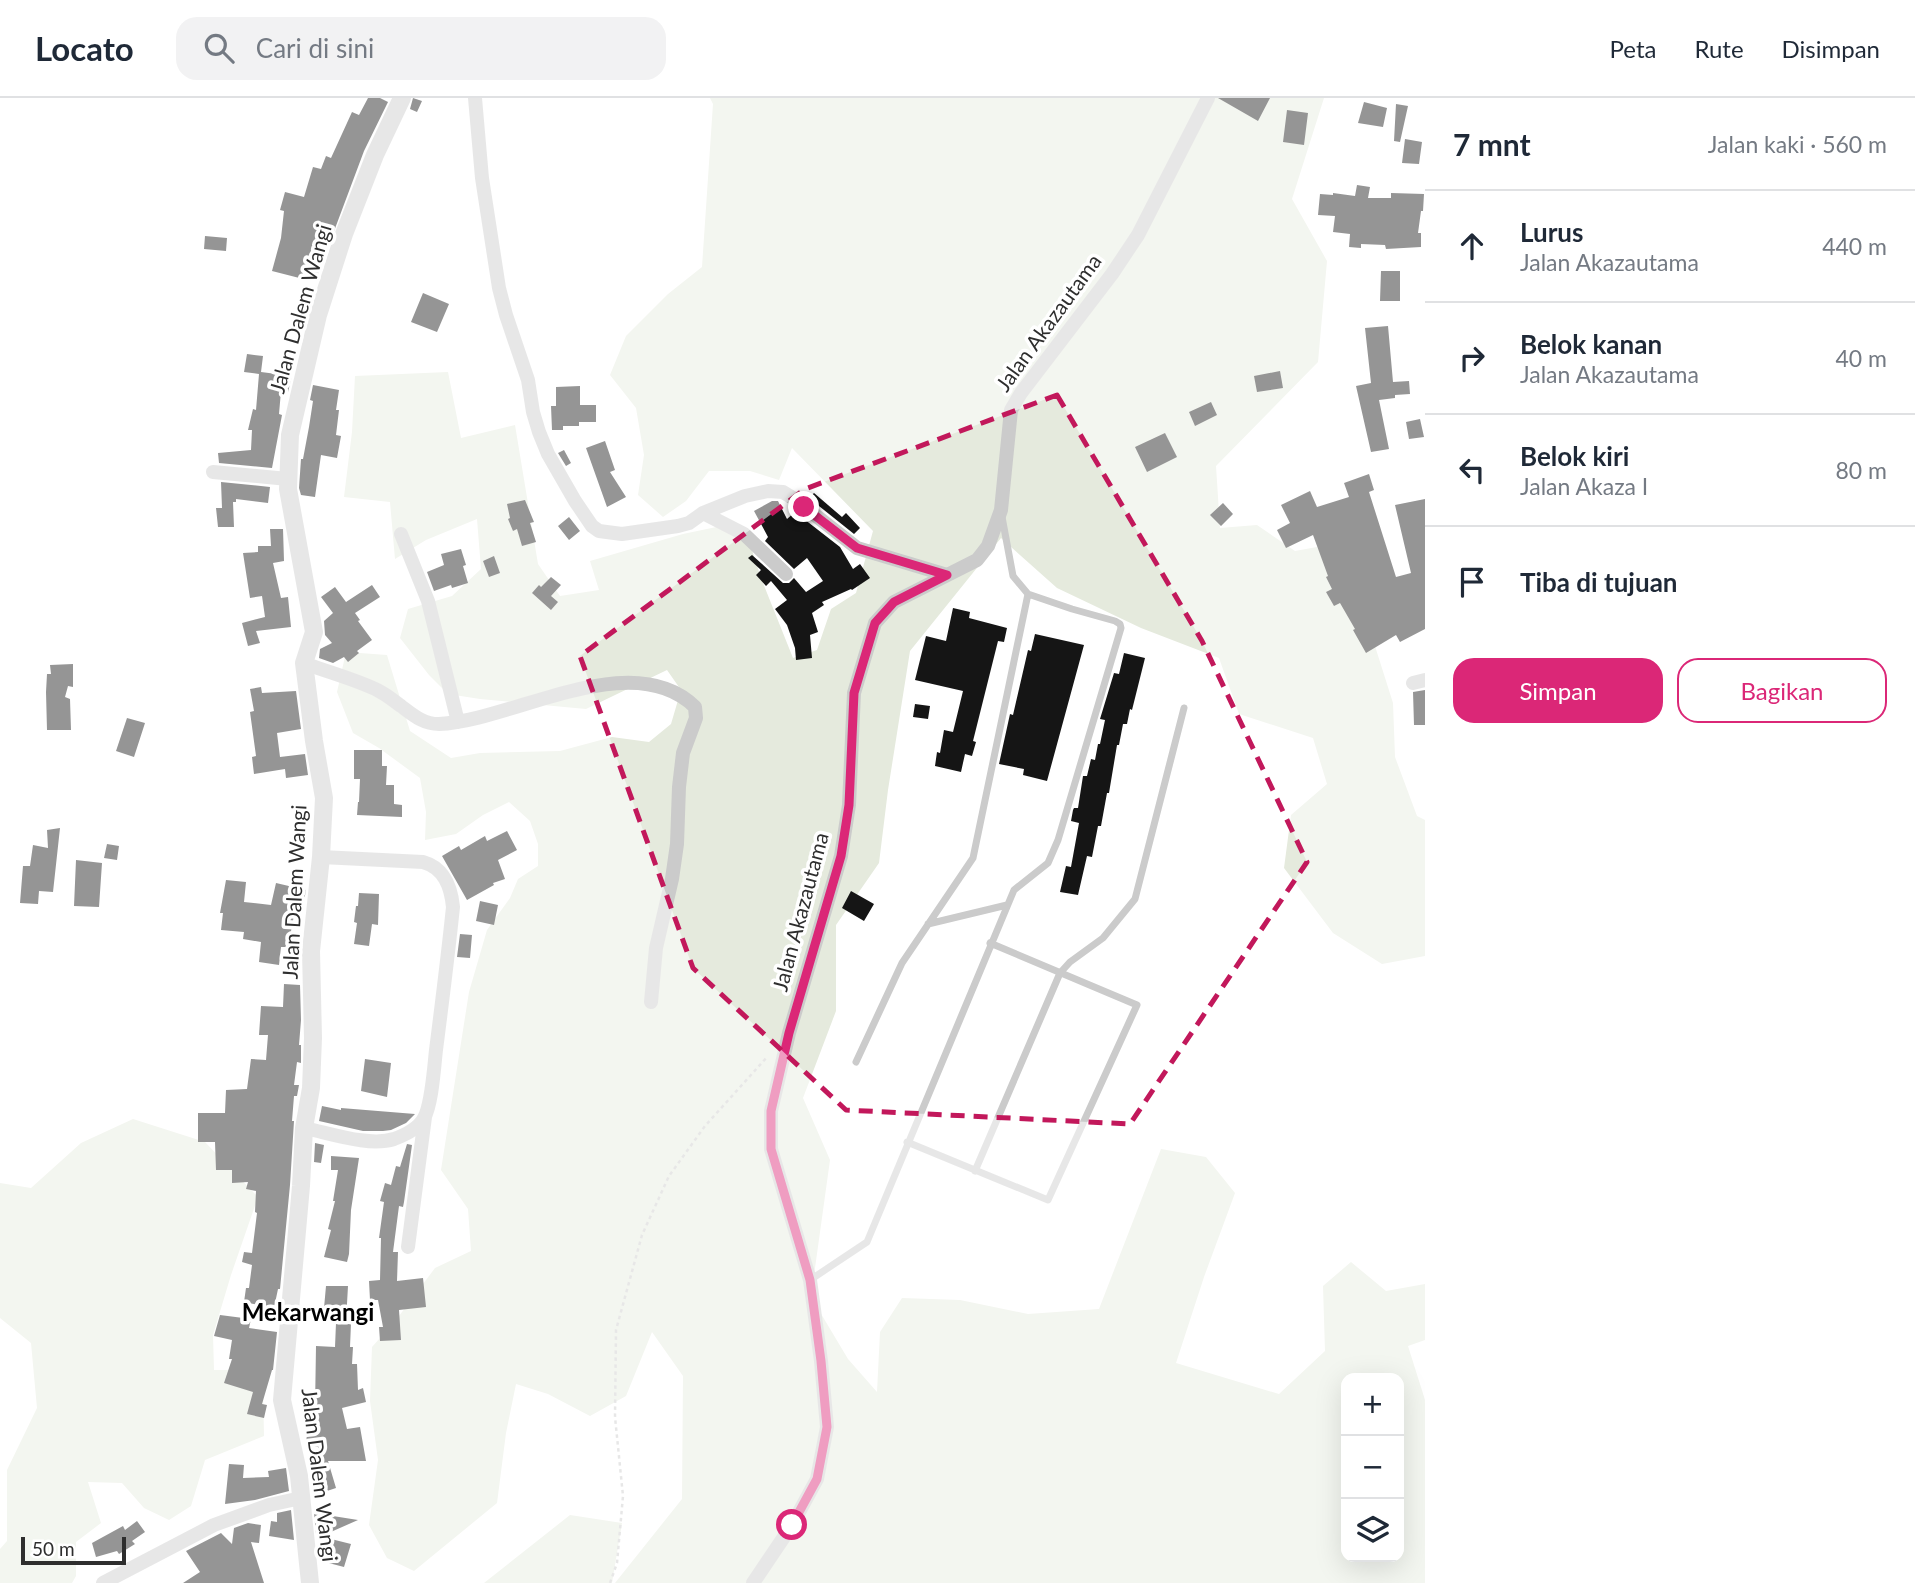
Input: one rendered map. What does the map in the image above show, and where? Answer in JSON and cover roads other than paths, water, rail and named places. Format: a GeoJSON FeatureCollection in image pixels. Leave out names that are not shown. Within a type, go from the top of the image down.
{"type":"FeatureCollection","features":[{"type":"Feature","properties":{"kind":"street","name":"Jalan Dalem Wangi"},"geometry":{"type":"LineString","coordinates":[[310,1583],[299,1476],[282,1400],[304,1128],[311,1088],[311,951],[324,798],[304,663],[314,632],[288,489],[290,435],[318,315],[344,234],[375,155],[402,98]]}},
{"type":"Feature","properties":{"kind":"street"},"geometry":{"type":"LineString","coordinates":[[475,98],[482,177],[499,288],[506,315],[528,380],[539,432],[548,454],[592,526],[599,531],[622,534],[678,526],[745,496],[768,491],[783,492],[857,548],[947,575]]}},
{"type":"Feature","properties":{"kind":"street","name":"Jalan Akazautama"},"geometry":{"type":"LineString","coordinates":[[753,1583],[792,1525],[817,1479],[827,1427],[810,1280],[771,1149],[771,1111],[789,1033],[841,856],[849,805],[854,693],[875,623],[894,602],[977,560],[988,546],[1001,510],[1012,410],[1021,393],[1112,274],[1138,235],[1208,98]]}},
{"type":"Feature","properties":{"kind":"street"},"geometry":{"type":"LineString","coordinates":[[213,472],[288,479]]}},
{"type":"Feature","properties":{"kind":"street"},"geometry":{"type":"LineString","coordinates":[[703,513],[744,534],[786,574]]}},
{"type":"Feature","properties":{"kind":"street"},"geometry":{"type":"LineString","coordinates":[[401,534],[428,601],[458,722]]}},
{"type":"Feature","properties":{"kind":"street"},"geometry":{"type":"LineString","coordinates":[[304,663],[380,691],[422,722],[436,724],[458,722],[614,683],[645,682],[673,691],[687,699],[695,707],[696,718],[683,753],[677,844],[656,948],[651,1002]]}},
{"type":"Feature","properties":{"kind":"street"},"geometry":{"type":"LineString","coordinates":[[321,857],[423,862],[433,865],[448,885],[453,907],[434,1069],[408,1247]]}},
{"type":"Feature","properties":{"kind":"street"},"geometry":{"type":"LineString","coordinates":[[304,1128],[381,1142],[405,1134],[425,1117]]}},
{"type":"Feature","properties":{"kind":"street"},"geometry":{"type":"LineString","coordinates":[[103,1583],[214,1525],[270,1505],[301,1498]]}},
{"type":"Feature","properties":{"kind":"lane"},"geometry":{"type":"LineString","coordinates":[[810,1280],[867,1242],[1014,890],[1048,863],[1121,628],[1115,621],[1028,594],[1013,576],[1001,510]]}},
{"type":"Feature","properties":{"kind":"lane"},"geometry":{"type":"LineString","coordinates":[[856,1062],[902,963],[973,858],[1028,594]]}},
{"type":"Feature","properties":{"kind":"lane"},"geometry":{"type":"LineString","coordinates":[[975,1171],[1060,973],[1069,962],[1103,938],[1135,899],[1184,708]]}},
{"type":"Feature","properties":{"kind":"lane"},"geometry":{"type":"LineString","coordinates":[[928,925],[1007,905]]}},
{"type":"Feature","properties":{"kind":"lane"},"geometry":{"type":"LineString","coordinates":[[907,1142],[1048,1200],[1137,1005],[990,943]]}},
{"type":"Feature","properties":{"kind":"district","name":"Mekarwangi"},"geometry":{"type":"Point","coordinates":[308,1313]}}]}
